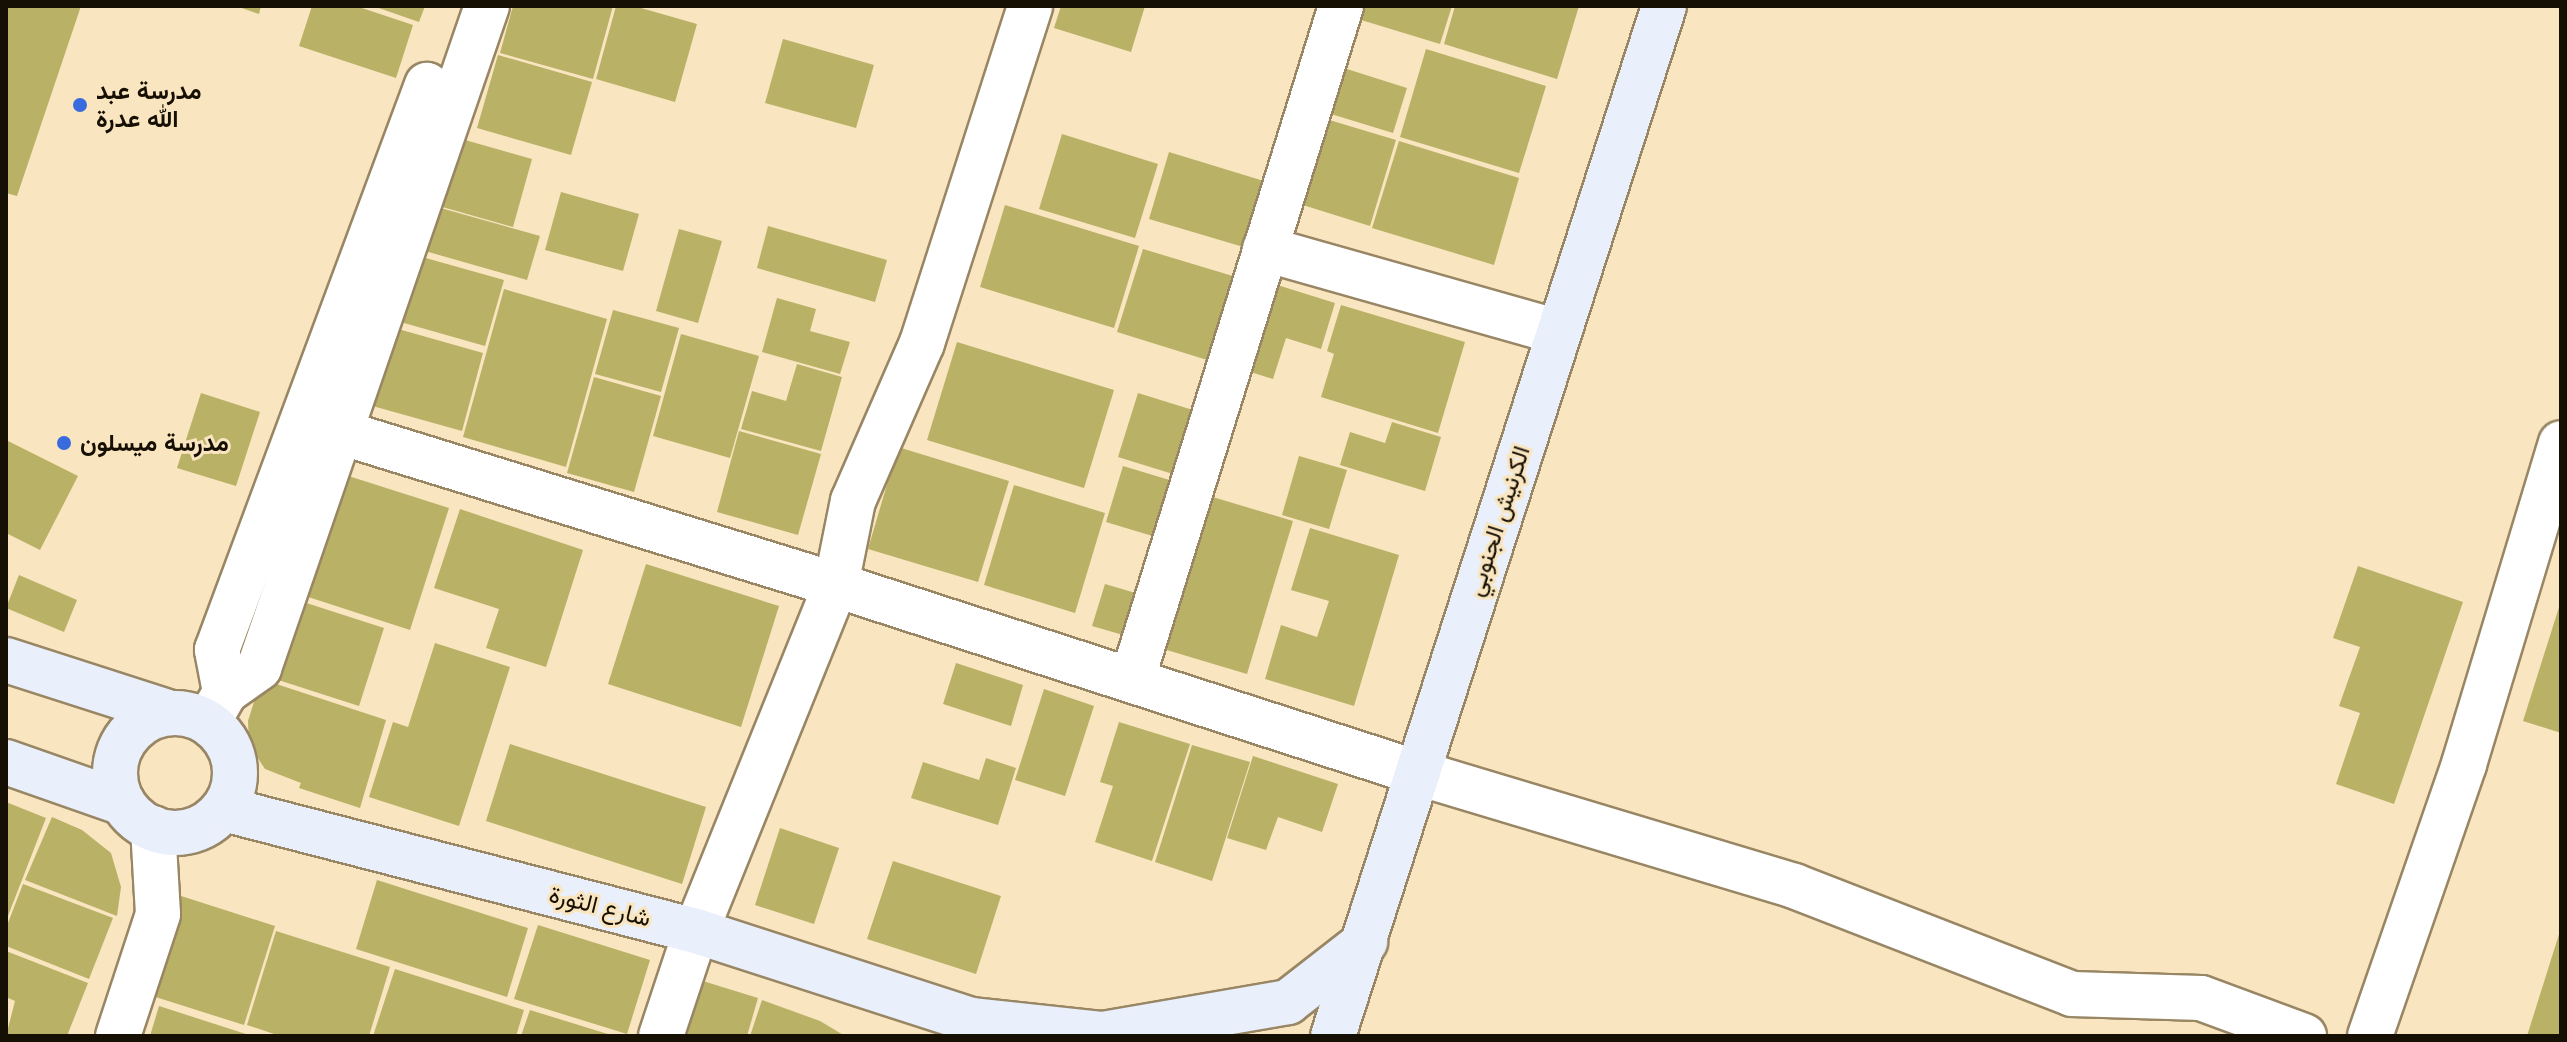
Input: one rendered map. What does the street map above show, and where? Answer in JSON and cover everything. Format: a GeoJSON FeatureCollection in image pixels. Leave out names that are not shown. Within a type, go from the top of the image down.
{"type":"FeatureCollection","features":[{"type":"Feature","properties":{"kind":"main road","name":"الكرنيش الجنوبي"},"geometry":{"type":"LineString","coordinates":[[1333,1036],[1664,6]]}},
{"type":"Feature","properties":{"kind":"main road"},"geometry":{"type":"LineString","coordinates":[[6,660],[201,709],[223,736],[232,753],[235,772],[232,791],[224,809],[209,823],[192,831],[172,833],[6,762]]}},
{"type":"Feature","properties":{"kind":"main road"},"geometry":{"type":"LineString","coordinates":[[138,816],[116,784],[115,764],[122,744],[133,729],[151,717],[201,709]]}},
{"type":"Feature","properties":{"kind":"main road","name":"شارع الثورة"},"geometry":{"type":"LineString","coordinates":[[224,809],[696,931],[982,1028],[1103,1034],[1288,1002],[1365,942]]}},
{"type":"Feature","properties":{"kind":"street"},"geometry":{"type":"LineString","coordinates":[[201,709],[217,650],[455,6]]}},
{"type":"Feature","properties":{"kind":"street"},"geometry":{"type":"LineString","coordinates":[[201,709],[259,668],[487,6]]}},
{"type":"Feature","properties":{"kind":"street"},"geometry":{"type":"LineString","coordinates":[[661,1036],[696,931],[836,585],[853,501],[922,343],[1030,6]]}},
{"type":"Feature","properties":{"kind":"street"},"geometry":{"type":"LineString","coordinates":[[1132,680],[1341,6]]}},
{"type":"Feature","properties":{"kind":"street"},"geometry":{"type":"LineString","coordinates":[[1265,249],[1559,332]]}},
{"type":"Feature","properties":{"kind":"street"},"geometry":{"type":"LineString","coordinates":[[340,432],[836,585],[1418,773],[1794,886],[2072,994],[2201,998],[2304,1036]]}},
{"type":"Feature","properties":{"kind":"street"},"geometry":{"type":"LineString","coordinates":[[2370,1036],[2464,764],[2561,443]]}},
{"type":"Feature","properties":{"kind":"street"},"geometry":{"type":"LineString","coordinates":[[118,1036],[158,914],[138,816]]}},
{"type":"Feature","properties":{"kind":"building"},"geometry":{"type":"Polygon","coordinates":[[[6,6],[81,6],[17,196],[6,193],[6,6]]]}},
{"type":"Feature","properties":{"kind":"building"},"geometry":{"type":"Polygon","coordinates":[[[236,6],[261,6],[259,14],[236,6]]]}},
{"type":"Feature","properties":{"kind":"building"},"geometry":{"type":"Polygon","coordinates":[[[312,6],[356,6],[413,25],[396,78],[299,46],[312,6]]]}},
{"type":"Feature","properties":{"kind":"building"},"geometry":{"type":"Polygon","coordinates":[[[373,6],[425,6],[419,22],[373,6]]]}},
{"type":"Feature","properties":{"kind":"building"},"geometry":{"type":"Polygon","coordinates":[[[513,6],[613,6],[593,79],[500,53],[513,6]]]}},
{"type":"Feature","properties":{"kind":"building"},"geometry":{"type":"Polygon","coordinates":[[[616,6],[634,6],[697,24],[675,102],[596,79],[616,6]]]}},
{"type":"Feature","properties":{"kind":"building"},"geometry":{"type":"Polygon","coordinates":[[[1061,6],[1145,6],[1131,52],[1054,28],[1061,6]]]}},
{"type":"Feature","properties":{"kind":"building"},"geometry":{"type":"Polygon","coordinates":[[[1351,6],[1452,6],[1440,44],[1348,16],[1351,6]]]}},
{"type":"Feature","properties":{"kind":"building"},"geometry":{"type":"Polygon","coordinates":[[[1455,6],[1579,6],[1557,79],[1444,44],[1455,6]]]}},
{"type":"Feature","properties":{"kind":"building"},"geometry":{"type":"Polygon","coordinates":[[[783,39],[874,65],[856,128],[765,103],[783,39]]]}},
{"type":"Feature","properties":{"kind":"building"},"geometry":{"type":"Polygon","coordinates":[[[1426,49],[1546,86],[1519,173],[1400,137],[1426,49]]]}},
{"type":"Feature","properties":{"kind":"building"},"geometry":{"type":"Polygon","coordinates":[[[498,55],[592,82],[571,155],[477,128],[498,55]]]}},
{"type":"Feature","properties":{"kind":"building"},"geometry":{"type":"Polygon","coordinates":[[[1331,64],[1407,88],[1393,133],[1318,110],[1331,64]]]}},
{"type":"Feature","properties":{"kind":"building"},"geometry":{"type":"Polygon","coordinates":[[[1316,116],[1396,140],[1370,226],[1290,201],[1316,116]]]}},
{"type":"Feature","properties":{"kind":"building"},"geometry":{"type":"Polygon","coordinates":[[[1062,134],[1158,164],[1135,238],[1039,209],[1062,134]]]}},
{"type":"Feature","properties":{"kind":"building"},"geometry":{"type":"Polygon","coordinates":[[[458,138],[532,159],[513,227],[439,206],[458,138]]]}},
{"type":"Feature","properties":{"kind":"building"},"geometry":{"type":"Polygon","coordinates":[[[1399,141],[1519,178],[1494,265],[1372,228],[1399,141]]]}},
{"type":"Feature","properties":{"kind":"building"},"geometry":{"type":"Polygon","coordinates":[[[1169,152],[1277,185],[1257,251],[1149,219],[1169,152]]]}},
{"type":"Feature","properties":{"kind":"building"},"geometry":{"type":"Polygon","coordinates":[[[561,192],[639,214],[623,271],[545,250],[561,192]]]}},
{"type":"Feature","properties":{"kind":"building"},"geometry":{"type":"Polygon","coordinates":[[[1005,205],[1139,246],[1114,328],[980,287],[1005,205]]]}},
{"type":"Feature","properties":{"kind":"building"},"geometry":{"type":"Polygon","coordinates":[[[437,207],[540,236],[527,280],[425,251],[437,207]]]}},
{"type":"Feature","properties":{"kind":"building"},"geometry":{"type":"Polygon","coordinates":[[[768,226],[887,260],[875,302],[757,268],[768,226]]]}},
{"type":"Feature","properties":{"kind":"building"},"geometry":{"type":"Polygon","coordinates":[[[679,229],[722,241],[698,323],[656,311],[679,229]]]}},
{"type":"Feature","properties":{"kind":"building"},"geometry":{"type":"Polygon","coordinates":[[[1143,249],[1246,280],[1220,364],[1117,332],[1143,249]]]}},
{"type":"Feature","properties":{"kind":"building"},"geometry":{"type":"Polygon","coordinates":[[[415,255],[504,280],[485,346],[397,321],[415,255]]]}},
{"type":"Feature","properties":{"kind":"building"},"geometry":{"type":"Polygon","coordinates":[[[1268,282],[1335,303],[1321,349],[1286,338],[1273,379],[1241,369],[1268,282]]]}},
{"type":"Feature","properties":{"kind":"building"},"geometry":{"type":"Polygon","coordinates":[[[504,289],[607,319],[566,467],[463,437],[504,289]]]}},
{"type":"Feature","properties":{"kind":"building"},"geometry":{"type":"Polygon","coordinates":[[[777,298],[816,309],[810,331],[850,342],[840,374],[762,352],[777,298]]]}},
{"type":"Feature","properties":{"kind":"building"},"geometry":{"type":"Polygon","coordinates":[[[1341,305],[1465,342],[1438,433],[1321,397],[1334,354],[1327,351],[1341,305]]]}},
{"type":"Feature","properties":{"kind":"building"},"geometry":{"type":"Polygon","coordinates":[[[613,310],[679,328],[661,392],[595,374],[613,310]]]}},
{"type":"Feature","properties":{"kind":"building"},"geometry":{"type":"Polygon","coordinates":[[[391,327],[483,353],[462,431],[369,405],[391,327]]]}},
{"type":"Feature","properties":{"kind":"building"},"geometry":{"type":"Polygon","coordinates":[[[681,334],[759,356],[730,458],[653,436],[681,334]]]}},
{"type":"Feature","properties":{"kind":"building"},"geometry":{"type":"Polygon","coordinates":[[[957,342],[1114,390],[1084,488],[927,440],[957,342]]]}},
{"type":"Feature","properties":{"kind":"building"},"geometry":{"type":"Polygon","coordinates":[[[797,364],[842,377],[821,451],[741,429],[752,391],[786,401],[797,364]]]}},
{"type":"Feature","properties":{"kind":"building"},"geometry":{"type":"Polygon","coordinates":[[[594,377],[661,396],[634,492],[567,473],[594,377]]]}},
{"type":"Feature","properties":{"kind":"building"},"geometry":{"type":"Polygon","coordinates":[[[201,393],[260,412],[236,486],[177,468],[201,393]]]}},
{"type":"Feature","properties":{"kind":"building"},"geometry":{"type":"Polygon","coordinates":[[[1138,393],[1209,415],[1189,479],[1118,457],[1138,393]]]}},
{"type":"Feature","properties":{"kind":"building"},"geometry":{"type":"Polygon","coordinates":[[[1392,422],[1441,437],[1425,491],[1340,465],[1350,432],[1385,443],[1392,422]]]}},
{"type":"Feature","properties":{"kind":"building"},"geometry":{"type":"Polygon","coordinates":[[[739,431],[821,454],[798,535],[717,512],[739,431]]]}},
{"type":"Feature","properties":{"kind":"building","name":"مدرسة ميسلون"},"geometry":{"type":"Polygon","coordinates":[[[6,440],[78,476],[40,550],[6,533],[6,440]]]}},
{"type":"Feature","properties":{"kind":"building"},"geometry":{"type":"Polygon","coordinates":[[[898,447],[1009,481],[978,582],[868,549],[898,447]]]}},
{"type":"Feature","properties":{"kind":"building"},"geometry":{"type":"Polygon","coordinates":[[[1299,456],[1347,470],[1329,529],[1282,515],[1299,456]]]}},
{"type":"Feature","properties":{"kind":"building"},"geometry":{"type":"Polygon","coordinates":[[[1123,466],[1186,485],[1169,541],[1106,522],[1123,466]]]}},
{"type":"Feature","properties":{"kind":"building"},"geometry":{"type":"Polygon","coordinates":[[[339,473],[449,508],[410,630],[299,594],[339,473]]]}},
{"type":"Feature","properties":{"kind":"building"},"geometry":{"type":"Polygon","coordinates":[[[1014,485],[1105,513],[1075,613],[984,585],[1014,485]]]}},
{"type":"Feature","properties":{"kind":"building"},"geometry":{"type":"Polygon","coordinates":[[[1196,492],[1293,521],[1247,674],[1150,645],[1196,492]]]}},
{"type":"Feature","properties":{"kind":"building"},"geometry":{"type":"Polygon","coordinates":[[[460,509],[583,550],[546,667],[486,648],[499,609],[434,588],[460,509]]]}},
{"type":"Feature","properties":{"kind":"building"},"geometry":{"type":"Polygon","coordinates":[[[1310,528],[1399,555],[1354,706],[1265,679],[1281,625],[1317,637],[1329,601],[1291,590],[1310,528]]]}},
{"type":"Feature","properties":{"kind":"building"},"geometry":{"type":"Polygon","coordinates":[[[646,564],[779,606],[741,727],[608,684],[646,564]]]}},
{"type":"Feature","properties":{"kind":"building"},"geometry":{"type":"Polygon","coordinates":[[[2358,566],[2463,602],[2394,804],[2336,784],[2360,713],[2339,706],[2360,647],[2333,638],[2358,566]]]}},
{"type":"Feature","properties":{"kind":"building"},"geometry":{"type":"Polygon","coordinates":[[[19,575],[77,600],[64,632],[6,608],[19,575]]]}},
{"type":"Feature","properties":{"kind":"building"},"geometry":{"type":"Polygon","coordinates":[[[1105,584],[1149,597],[1137,639],[1092,626],[1105,584]]]}},
{"type":"Feature","properties":{"kind":"building"},"geometry":{"type":"Polygon","coordinates":[[[297,600],[384,628],[359,706],[272,678],[297,600]]]}},
{"type":"Feature","properties":{"kind":"building"},"geometry":{"type":"Polygon","coordinates":[[[2561,601],[2561,733],[2523,721],[2561,601]]]}},
{"type":"Feature","properties":{"kind":"building"},"geometry":{"type":"Polygon","coordinates":[[[435,643],[510,667],[459,826],[369,797],[393,722],[408,727],[435,643]]]}},
{"type":"Feature","properties":{"kind":"building"},"geometry":{"type":"Polygon","coordinates":[[[956,663],[1023,685],[1011,726],[943,704],[956,663]]]}},
{"type":"Feature","properties":{"kind":"building"},"geometry":{"type":"Polygon","coordinates":[[[261,679],[386,720],[360,808],[299,788],[301,783],[265,769],[249,745],[248,721],[261,679]]]}},
{"type":"Feature","properties":{"kind":"building"},"geometry":{"type":"Polygon","coordinates":[[[1044,689],[1094,706],[1065,796],[1015,780],[1044,689]]]}},
{"type":"Feature","properties":{"kind":"building"},"geometry":{"type":"Polygon","coordinates":[[[1119,722],[1190,744],[1152,861],[1095,842],[1113,786],[1100,782],[1119,722]]]}},
{"type":"Feature","properties":{"kind":"building"},"geometry":{"type":"Polygon","coordinates":[[[510,744],[706,807],[682,884],[486,821],[510,744]]]}},
{"type":"Feature","properties":{"kind":"building"},"geometry":{"type":"Polygon","coordinates":[[[1192,745],[1250,762],[1212,881],[1155,862],[1192,745]]]}},
{"type":"Feature","properties":{"kind":"building"},"geometry":{"type":"Polygon","coordinates":[[[1253,756],[1338,784],[1322,832],[1278,817],[1266,850],[1227,838],[1253,756]]]}},
{"type":"Feature","properties":{"kind":"building"},"geometry":{"type":"Polygon","coordinates":[[[986,758],[1016,768],[998,825],[911,798],[923,762],[979,780],[986,758]]]}},
{"type":"Feature","properties":{"kind":"building"},"geometry":{"type":"Polygon","coordinates":[[[6,802],[46,818],[6,921],[6,802]]]}},
{"type":"Feature","properties":{"kind":"building"},"geometry":{"type":"Polygon","coordinates":[[[52,817],[82,830],[111,853],[121,887],[117,916],[25,880],[52,817]]]}},
{"type":"Feature","properties":{"kind":"building"},"geometry":{"type":"Polygon","coordinates":[[[780,828],[839,848],[814,924],[755,905],[780,828]]]}},
{"type":"Feature","properties":{"kind":"building"},"geometry":{"type":"Polygon","coordinates":[[[893,861],[1001,896],[976,974],[867,939],[893,861]]]}},
{"type":"Feature","properties":{"kind":"building"},"geometry":{"type":"Polygon","coordinates":[[[377,880],[528,928],[507,997],[356,949],[377,880]]]}},
{"type":"Feature","properties":{"kind":"building"},"geometry":{"type":"Polygon","coordinates":[[[23,884],[113,918],[89,979],[6,946],[6,928],[23,884]]]}},
{"type":"Feature","properties":{"kind":"building"},"geometry":{"type":"Polygon","coordinates":[[[178,895],[275,926],[244,1025],[146,994],[178,895]]]}},
{"type":"Feature","properties":{"kind":"building"},"geometry":{"type":"Polygon","coordinates":[[[538,925],[650,960],[627,1034],[514,999],[538,925]]]}},
{"type":"Feature","properties":{"kind":"building"},"geometry":{"type":"Polygon","coordinates":[[[276,931],[390,967],[369,1036],[280,1036],[247,1025],[276,931]]]}},
{"type":"Feature","properties":{"kind":"building"},"geometry":{"type":"Polygon","coordinates":[[[2560,931],[2561,1036],[2527,1036],[2560,931]]]}},
{"type":"Feature","properties":{"kind":"building"},"geometry":{"type":"Polygon","coordinates":[[[6,951],[88,983],[67,1036],[6,1036],[15,1001],[6,997],[6,951]]]}},
{"type":"Feature","properties":{"kind":"building"},"geometry":{"type":"Polygon","coordinates":[[[395,969],[524,1010],[516,1036],[373,1036],[395,969]]]}},
{"type":"Feature","properties":{"kind":"building"},"geometry":{"type":"Polygon","coordinates":[[[693,978],[758,998],[747,1036],[675,1036],[693,978]]]}},
{"type":"Feature","properties":{"kind":"building"},"geometry":{"type":"Polygon","coordinates":[[[762,1000],[820,1021],[845,1036],[750,1036],[762,1000]]]}},
{"type":"Feature","properties":{"kind":"building"},"geometry":{"type":"Polygon","coordinates":[[[159,1006],[249,1035],[249,1036],[150,1036],[159,1006]]]}},
{"type":"Feature","properties":{"kind":"building"},"geometry":{"type":"Polygon","coordinates":[[[530,1010],[611,1035],[611,1036],[521,1036],[530,1010]]]}},
{"type":"Feature","properties":{"kind":"place","name":"مدرسة عبد الله عدرة"},"geometry":{"type":"Point","coordinates":[80,105]}},
{"type":"Feature","properties":{"kind":"place","name":"مدرسة ميسلون"},"geometry":{"type":"Point","coordinates":[64,443]}}]}
